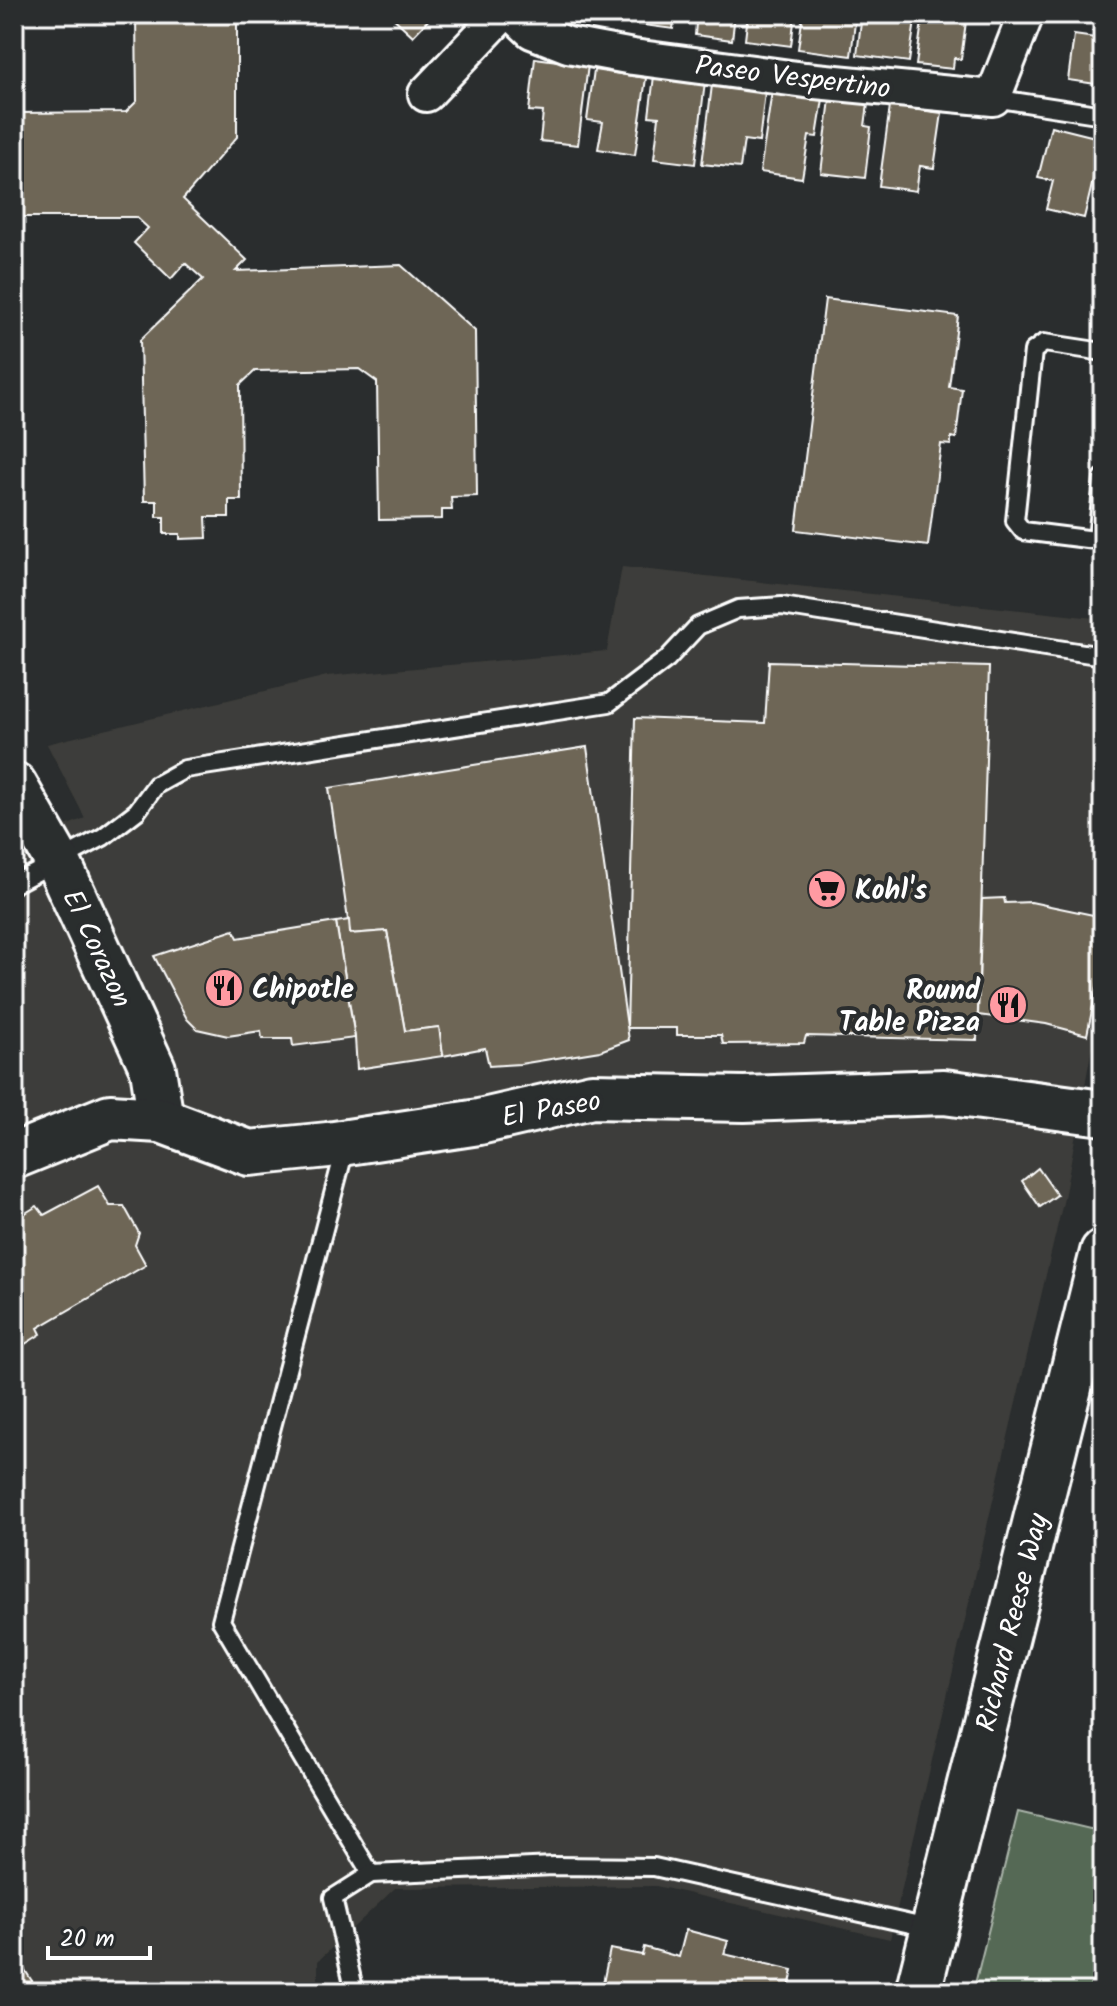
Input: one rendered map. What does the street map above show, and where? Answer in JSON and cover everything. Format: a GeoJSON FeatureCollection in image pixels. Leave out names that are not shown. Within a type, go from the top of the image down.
{"type":"FeatureCollection","features":[{"type":"Feature","properties":{"kind":"street"},"geometry":{"type":"LineString","coordinates":[[426,94],[502,14]]}},
{"type":"Feature","properties":{"kind":"street","name":"Paseo Vespertino"},"geometry":{"type":"LineString","coordinates":[[514,14],[532,31],[568,45],[633,57],[805,80],[993,98]]}},
{"type":"Feature","properties":{"kind":"street"},"geometry":{"type":"LineString","coordinates":[[993,98],[1026,14]]}},
{"type":"Feature","properties":{"kind":"street","name":"El Corazon"},"geometry":{"type":"LineString","coordinates":[[14,785],[58,862],[153,1069],[161,1120]]}},
{"type":"Feature","properties":{"kind":"street","name":"El Paseo"},"geometry":{"type":"LineString","coordinates":[[14,1156],[110,1117],[161,1120],[249,1153],[479,1122],[592,1096],[744,1099],[944,1092],[1103,1113]]}},
{"type":"Feature","properties":{"kind":"street","name":"Richard Reese Way"},"geometry":{"type":"LineString","coordinates":[[918,1992],[1103,1252]]}},
{"type":"Feature","properties":{"kind":"lane"},"geometry":{"type":"LineString","coordinates":[[993,98],[1103,115]]}},
{"type":"Feature","properties":{"kind":"lane"},"geometry":{"type":"LineString","coordinates":[[1103,352],[1044,343],[1033,351],[1015,521],[1023,531],[1100,540],[1103,478]]}},
{"type":"Feature","properties":{"kind":"lane"},"geometry":{"type":"LineString","coordinates":[[14,884],[103,837],[137,811],[156,785],[185,769],[609,703],[667,659],[698,626],[738,609],[782,606],[1103,656]]}},
{"type":"Feature","properties":{"kind":"lane"},"geometry":{"type":"LineString","coordinates":[[347,1142],[221,1621],[371,1874]]}},
{"type":"Feature","properties":{"kind":"lane"},"geometry":{"type":"LineString","coordinates":[[355,1992],[333,1898],[371,1874],[554,1866],[654,1867],[933,1929]]}},
{"type":"Feature","properties":{"kind":"shaded area"},"geometry":{"type":"Polygon","coordinates":[[[622,567],[1103,619],[1103,988],[1064,1198],[890,1939],[656,1886],[395,1888],[318,1961],[318,1992],[14,1992],[14,848],[85,818],[47,744],[327,676],[607,651],[622,567]]]}},
{"type":"Feature","properties":{"kind":"green space"},"geometry":{"type":"Polygon","coordinates":[[[1018,1812],[1099,1831],[1103,1839],[1103,1992],[973,1992],[1018,1812]]]}},
{"type":"Feature","properties":{"kind":"building"},"geometry":{"type":"Polygon","coordinates":[[[136,14],[237,14],[237,137],[183,199],[247,260],[236,271],[401,265],[475,331],[477,496],[451,497],[452,510],[442,510],[442,519],[379,520],[377,382],[359,369],[255,371],[240,385],[241,500],[229,500],[229,517],[206,517],[207,538],[180,539],[180,534],[164,534],[164,517],[157,517],[157,501],[144,501],[140,340],[203,279],[185,263],[171,279],[134,243],[148,228],[136,217],[14,217],[14,113],[126,112],[137,101],[136,14]]]}},
{"type":"Feature","properties":{"kind":"building"},"geometry":{"type":"Polygon","coordinates":[[[389,14],[434,14],[413,36],[389,14]]]}},
{"type":"Feature","properties":{"kind":"building"},"geometry":{"type":"Polygon","coordinates":[[[622,14],[675,14],[673,29],[621,22],[622,14]]]}},
{"type":"Feature","properties":{"kind":"building"},"geometry":{"type":"Polygon","coordinates":[[[691,14],[735,14],[732,40],[695,35],[696,23],[690,23],[691,14]]]}},
{"type":"Feature","properties":{"kind":"building"},"geometry":{"type":"Polygon","coordinates":[[[748,14],[795,14],[791,46],[745,40],[748,14]]]}},
{"type":"Feature","properties":{"kind":"building"},"geometry":{"type":"Polygon","coordinates":[[[803,14],[856,14],[851,56],[798,49],[803,14]]]}},
{"type":"Feature","properties":{"kind":"building"},"geometry":{"type":"Polygon","coordinates":[[[862,14],[916,14],[909,62],[857,55],[862,14]]]}},
{"type":"Feature","properties":{"kind":"building"},"geometry":{"type":"Polygon","coordinates":[[[923,14],[967,14],[961,59],[954,58],[953,69],[916,65],[923,14]]]}},
{"type":"Feature","properties":{"kind":"building"},"geometry":{"type":"Polygon","coordinates":[[[1074,35],[1103,39],[1103,85],[1068,80],[1074,35]]]}},
{"type":"Feature","properties":{"kind":"building"},"geometry":{"type":"Polygon","coordinates":[[[535,58],[588,65],[578,145],[540,141],[543,112],[529,111],[535,58]]]}},
{"type":"Feature","properties":{"kind":"building"},"geometry":{"type":"Polygon","coordinates":[[[594,70],[646,78],[635,155],[598,149],[603,122],[587,120],[594,70]]]}},
{"type":"Feature","properties":{"kind":"building"},"geometry":{"type":"Polygon","coordinates":[[[654,76],[705,82],[695,164],[654,159],[659,117],[649,116],[654,76]]]}},
{"type":"Feature","properties":{"kind":"building"},"geometry":{"type":"Polygon","coordinates":[[[712,85],[765,92],[759,142],[744,140],[740,168],[702,164],[712,85]]]}},
{"type":"Feature","properties":{"kind":"building"},"geometry":{"type":"Polygon","coordinates":[[[772,91],[823,99],[817,137],[809,136],[802,178],[760,172],[772,91]]]}},
{"type":"Feature","properties":{"kind":"building"},"geometry":{"type":"Polygon","coordinates":[[[830,99],[868,104],[865,126],[871,127],[865,178],[821,173],[830,99]]]}},
{"type":"Feature","properties":{"kind":"building"},"geometry":{"type":"Polygon","coordinates":[[[890,106],[942,113],[934,168],[920,166],[916,191],[879,186],[890,106]]]}},
{"type":"Feature","properties":{"kind":"building"},"geometry":{"type":"Polygon","coordinates":[[[1051,126],[1103,139],[1084,218],[1046,209],[1053,181],[1038,178],[1051,126]]]}},
{"type":"Feature","properties":{"kind":"building"},"geometry":{"type":"Polygon","coordinates":[[[825,299],[958,316],[949,387],[962,389],[956,438],[951,437],[951,445],[941,444],[928,546],[796,530],[825,299]]]}},
{"type":"Feature","properties":{"kind":"building"},"geometry":{"type":"Polygon","coordinates":[[[769,661],[989,667],[977,1040],[806,1036],[804,1043],[723,1044],[721,1035],[677,1035],[677,1028],[627,1028],[635,718],[765,723],[769,661]]]}},
{"type":"Feature","properties":{"kind":"building"},"geometry":{"type":"Polygon","coordinates":[[[587,747],[629,1040],[600,1051],[520,1064],[489,1066],[485,1048],[443,1056],[439,1027],[405,1031],[387,931],[350,934],[329,788],[587,747]]]}},
{"type":"Feature","properties":{"kind":"building"},"geometry":{"type":"Polygon","coordinates":[[[1004,898],[1005,903],[1031,902],[1103,917],[1103,957],[1087,1035],[1046,1024],[978,1015],[982,899],[1004,898]]]}},
{"type":"Feature","properties":{"kind":"building"},"geometry":{"type":"Polygon","coordinates":[[[349,920],[350,934],[387,931],[405,1031],[439,1027],[443,1056],[357,1069],[355,1038],[336,922],[349,920]]]}},
{"type":"Feature","properties":{"kind":"building"},"geometry":{"type":"Polygon","coordinates":[[[336,922],[355,1038],[293,1046],[292,1039],[262,1039],[261,1031],[228,1036],[197,1029],[187,1019],[154,956],[234,930],[238,938],[336,922]]]}},
{"type":"Feature","properties":{"kind":"building"},"geometry":{"type":"Polygon","coordinates":[[[1038,1168],[1057,1195],[1040,1207],[1022,1181],[1038,1168]]]}},
{"type":"Feature","properties":{"kind":"building"},"geometry":{"type":"Polygon","coordinates":[[[98,1186],[110,1206],[124,1206],[139,1233],[135,1245],[146,1265],[38,1328],[41,1334],[14,1351],[14,1220],[37,1206],[44,1215],[98,1186]]]}},
{"type":"Feature","properties":{"kind":"building"},"geometry":{"type":"Polygon","coordinates":[[[686,1930],[728,1941],[724,1954],[793,1970],[788,1992],[618,1992],[602,1988],[610,1949],[642,1955],[644,1947],[679,1957],[686,1930]]]}},
{"type":"Feature","properties":{"kind":"building"},"geometry":{"type":"Polygon","coordinates":[[[14,1953],[39,1992],[14,1992],[14,1953]]]}},
{"type":"Feature","properties":{"kind":"place","name":"Kohl's"},"geometry":{"type":"Point","coordinates":[827,889]}},
{"type":"Feature","properties":{"kind":"place","name":"Chipotle"},"geometry":{"type":"Point","coordinates":[224,988]}},
{"type":"Feature","properties":{"kind":"place","name":"Round Table Pizza"},"geometry":{"type":"Point","coordinates":[1008,1005]}}]}
